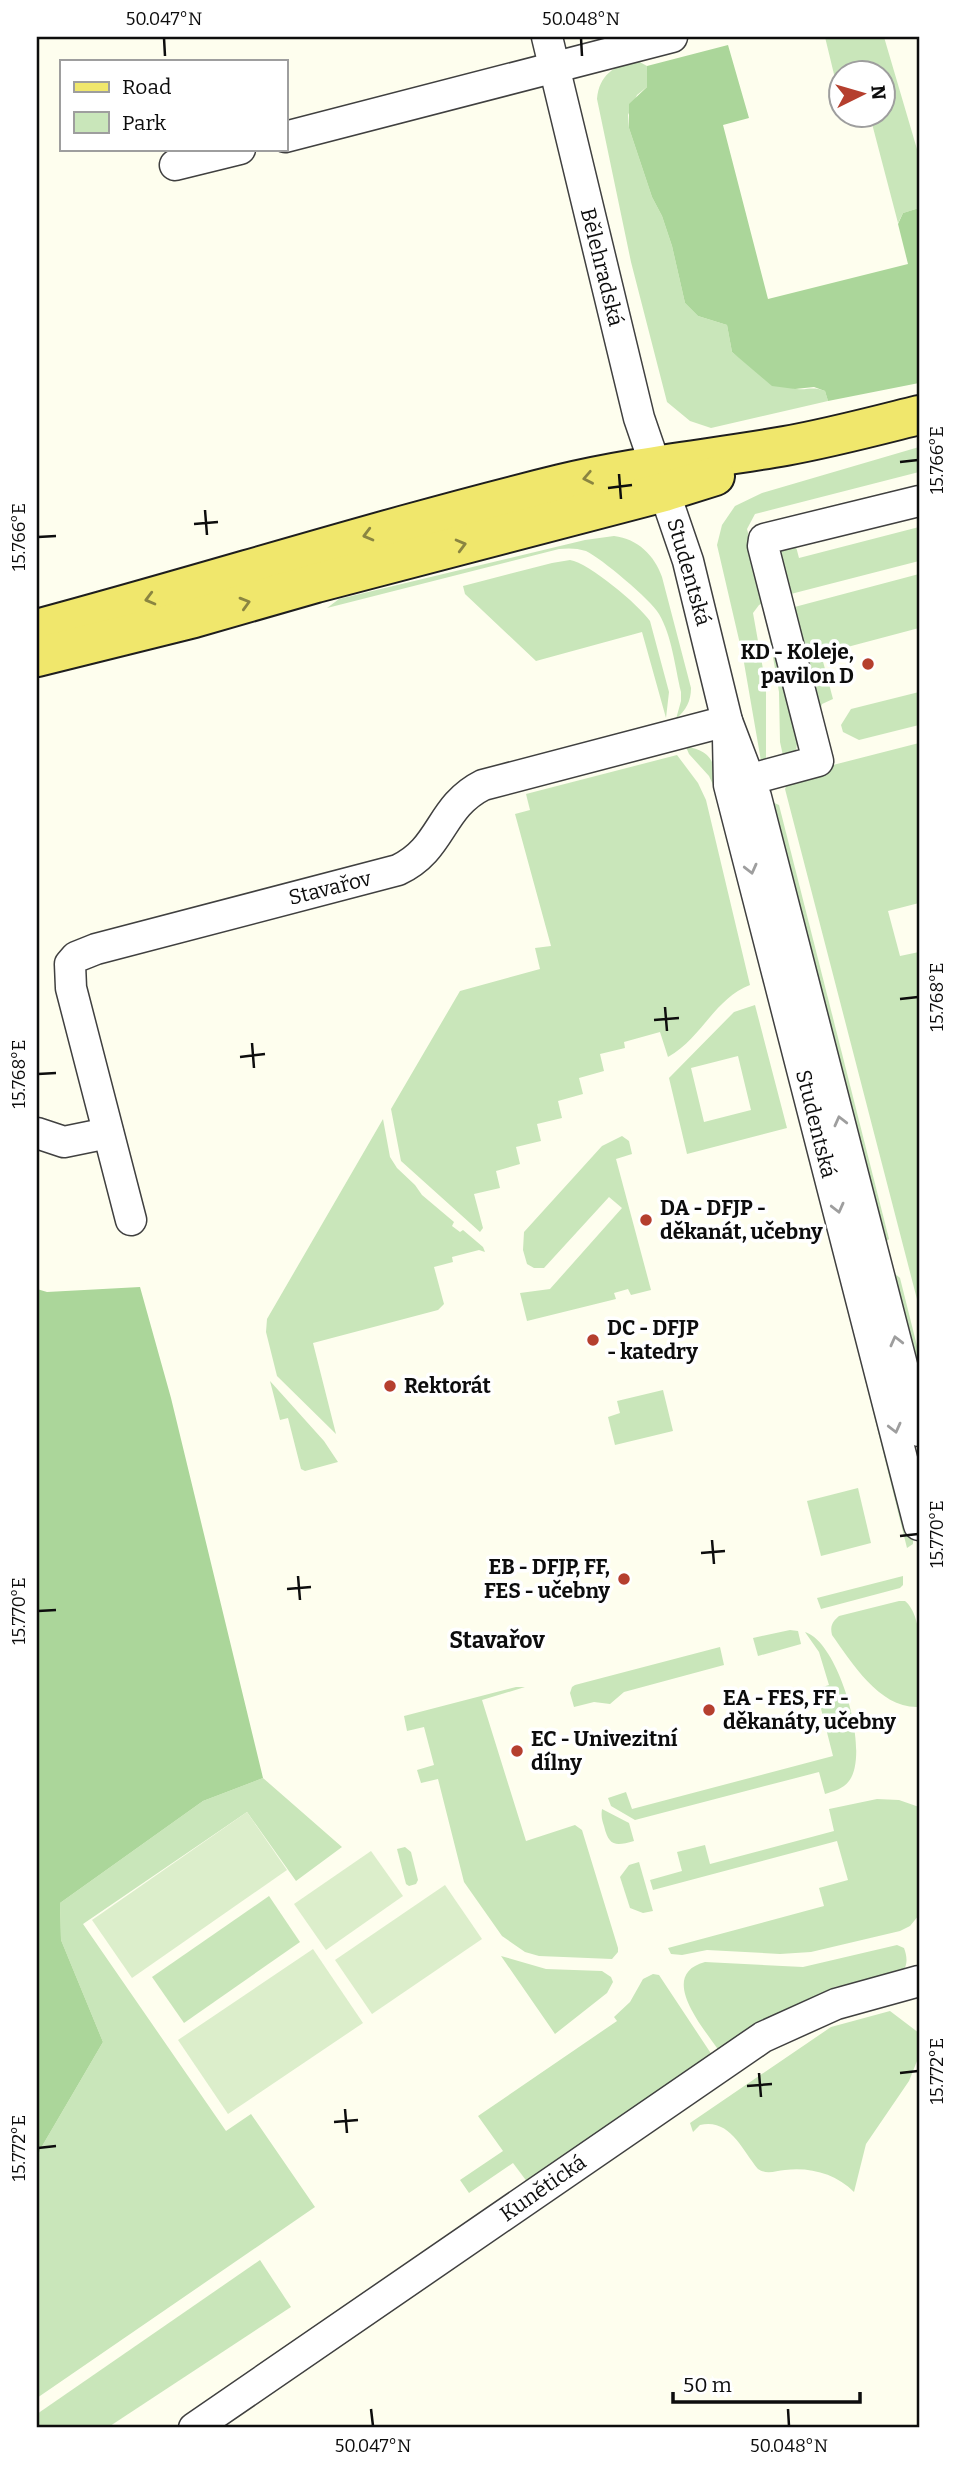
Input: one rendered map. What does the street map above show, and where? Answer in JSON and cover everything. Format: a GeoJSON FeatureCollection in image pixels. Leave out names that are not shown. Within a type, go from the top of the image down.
{"type":"FeatureCollection","features":[{"type":"Feature","properties":{"kind":"main road"},"geometry":{"type":"LineString","coordinates":[[37,657],[194,618],[660,479],[909,418]]}},
{"type":"Feature","properties":{"kind":"main road"},"geometry":{"type":"LineString","coordinates":[[37,629],[176,592],[335,543],[564,483],[660,479]]}},
{"type":"Feature","properties":{"kind":"street","name":"Bělehradská"},"geometry":{"type":"LineString","coordinates":[[547,37],[633,396],[660,479]]}},
{"type":"Feature","properties":{"kind":"street"},"geometry":{"type":"LineString","coordinates":[[287,136],[672,37]]}},
{"type":"Feature","properties":{"kind":"street"},"geometry":{"type":"LineString","coordinates":[[175,165],[236,150]]}},
{"type":"Feature","properties":{"kind":"street","name":"Studentská"},"geometry":{"type":"LineString","coordinates":[[660,479],[694,583],[919,1525]]}},
{"type":"Feature","properties":{"kind":"street"},"geometry":{"type":"LineString","coordinates":[[740,782],[818,761],[763,542],[769,537],[919,501]]}},
{"type":"Feature","properties":{"kind":"street","name":"Stavařov"},"geometry":{"type":"LineString","coordinates":[[131,1220],[71,988],[70,964],[76,957],[96,949],[398,870],[422,854],[455,805],[467,793],[483,785],[727,720]]}},
{"type":"Feature","properties":{"kind":"street","name":"Studentská"},"geometry":{"type":"LineString","coordinates":[[740,782],[919,1431]]}},
{"type":"Feature","properties":{"kind":"street"},"geometry":{"type":"LineString","coordinates":[[37,1133],[64,1142],[108,1133]]}},
{"type":"Feature","properties":{"kind":"street","name":"Kunětická"},"geometry":{"type":"LineString","coordinates":[[194,2428],[763,2036],[836,2004],[916,1983]]}},
{"type":"Feature","properties":{"kind":"green space"},"geometry":{"type":"Polygon","coordinates":[[[825,37],[884,37],[891,60],[831,60],[825,37]]]}},
{"type":"Feature","properties":{"kind":"green space"},"geometry":{"type":"Polygon","coordinates":[[[728,45],[749,118],[723,125],[768,299],[908,264],[898,224],[903,213],[919,208],[919,383],[828,401],[825,391],[814,387],[795,389],[772,386],[732,352],[727,325],[698,316],[685,303],[672,246],[629,128],[629,104],[647,87],[647,66],[728,45]]]}},
{"type":"Feature","properties":{"kind":"green space"},"geometry":{"type":"Polygon","coordinates":[[[636,60],[647,66],[647,87],[637,95],[628,115],[629,128],[672,246],[685,303],[698,316],[727,325],[732,352],[745,361],[791,387],[825,391],[828,401],[711,428],[690,421],[667,402],[631,262],[597,99],[601,84],[609,73],[636,60]]]}},
{"type":"Feature","properties":{"kind":"green space"},"geometry":{"type":"Polygon","coordinates":[[[897,81],[919,156],[919,208],[903,213],[898,223],[874,130],[897,130],[897,81]]]}},
{"type":"Feature","properties":{"kind":"green space"},"geometry":{"type":"Polygon","coordinates":[[[919,447],[919,472],[755,514],[747,529],[766,601],[753,613],[766,686],[766,761],[761,761],[743,657],[717,545],[722,525],[735,506],[762,493],[919,447]]]}},
{"type":"Feature","properties":{"kind":"green space"},"geometry":{"type":"Polygon","coordinates":[[[919,527],[919,561],[783,596],[770,545],[794,539],[799,558],[919,527]]]}},
{"type":"Feature","properties":{"kind":"green space"},"geometry":{"type":"Polygon","coordinates":[[[614,536],[638,544],[644,549],[662,577],[691,688],[687,705],[676,719],[681,692],[670,642],[659,614],[625,580],[586,551],[559,549],[327,608],[339,599],[585,540],[614,536]]]}},
{"type":"Feature","properties":{"kind":"green space"},"geometry":{"type":"Polygon","coordinates":[[[570,560],[589,569],[613,586],[650,621],[669,692],[666,718],[642,632],[536,661],[465,594],[463,586],[570,560]]]}},
{"type":"Feature","properties":{"kind":"green space"},"geometry":{"type":"Polygon","coordinates":[[[919,574],[919,628],[821,654],[833,699],[822,704],[820,712],[787,609],[919,574]]]}},
{"type":"Feature","properties":{"kind":"green space"},"geometry":{"type":"Polygon","coordinates":[[[766,616],[799,734],[796,750],[784,760],[780,742],[779,692],[766,616]]]}},
{"type":"Feature","properties":{"kind":"green space"},"geometry":{"type":"Polygon","coordinates":[[[919,692],[919,725],[859,740],[843,732],[841,725],[851,709],[919,692]]]}},
{"type":"Feature","properties":{"kind":"green space"},"geometry":{"type":"Polygon","coordinates":[[[919,743],[919,903],[888,911],[900,956],[919,952],[919,1307],[785,789],[790,776],[919,743]]]}},
{"type":"Feature","properties":{"kind":"green space"},"geometry":{"type":"Polygon","coordinates":[[[686,747],[696,749],[709,757],[715,771],[718,796],[709,776],[686,747]]]}},
{"type":"Feature","properties":{"kind":"green space"},"geometry":{"type":"Polygon","coordinates":[[[677,755],[698,783],[706,800],[750,985],[737,991],[690,1040],[668,1057],[660,1032],[624,1042],[625,1048],[600,1054],[604,1071],[579,1078],[583,1094],[558,1101],[562,1118],[537,1124],[541,1141],[516,1147],[520,1164],[496,1171],[500,1188],[474,1194],[483,1228],[480,1232],[401,1161],[391,1109],[460,991],[540,969],[535,948],[551,946],[515,814],[530,810],[526,794],[677,755]]]}},
{"type":"Feature","properties":{"kind":"green space"},"geometry":{"type":"Polygon","coordinates":[[[772,802],[779,805],[889,1239],[883,1245],[772,802]]]}},
{"type":"Feature","properties":{"kind":"green space"},"geometry":{"type":"Polygon","coordinates":[[[755,1005],[787,1128],[687,1154],[669,1078],[734,1012],[755,1005]],[[738,1056],[691,1068],[704,1122],[751,1110],[738,1056]]]}},
{"type":"Feature","properties":{"kind":"green space"},"geometry":{"type":"Polygon","coordinates":[[[383,1119],[390,1157],[397,1168],[422,1195],[454,1222],[452,1226],[460,1232],[463,1230],[483,1247],[485,1252],[479,1250],[452,1257],[453,1262],[434,1267],[444,1304],[438,1310],[313,1343],[336,1434],[277,1376],[266,1332],[267,1319],[383,1119]]]}},
{"type":"Feature","properties":{"kind":"green space"},"geometry":{"type":"Polygon","coordinates":[[[622,1136],[629,1141],[632,1154],[616,1159],[651,1290],[631,1295],[628,1289],[614,1293],[616,1299],[527,1321],[520,1293],[550,1289],[622,1208],[609,1197],[544,1268],[534,1268],[527,1264],[523,1250],[524,1232],[602,1146],[622,1136]]]}},
{"type":"Feature","properties":{"kind":"green space"},"geometry":{"type":"Polygon","coordinates":[[[894,1273],[900,1278],[919,1354],[919,1396],[894,1273]]]}},
{"type":"Feature","properties":{"kind":"green space"},"geometry":{"type":"Polygon","coordinates":[[[140,1287],[171,1398],[263,1778],[203,1801],[60,1903],[61,1940],[103,2042],[41,2148],[37,2160],[37,1289],[47,1292],[140,1287]]]}},
{"type":"Feature","properties":{"kind":"green space"},"geometry":{"type":"Polygon","coordinates":[[[859,1317],[913,1533],[913,1544],[907,1548],[850,1319],[859,1317]]]}},
{"type":"Feature","properties":{"kind":"green space"},"geometry":{"type":"Polygon","coordinates":[[[270,1381],[324,1441],[338,1462],[305,1471],[301,1469],[288,1418],[280,1420],[270,1381]]]}},
{"type":"Feature","properties":{"kind":"green space"},"geometry":{"type":"Polygon","coordinates":[[[663,1390],[673,1431],[615,1445],[608,1417],[620,1413],[617,1401],[663,1390]]]}},
{"type":"Feature","properties":{"kind":"green space"},"geometry":{"type":"Polygon","coordinates":[[[858,1488],[871,1543],[821,1556],[807,1501],[858,1488]]]}},
{"type":"Feature","properties":{"kind":"green space"},"geometry":{"type":"Polygon","coordinates":[[[903,1576],[903,1585],[900,1588],[821,1609],[817,1598],[903,1576]]]}},
{"type":"Feature","properties":{"kind":"green space"},"geometry":{"type":"Polygon","coordinates":[[[905,1601],[912,1610],[919,1636],[919,1707],[892,1701],[880,1692],[858,1671],[832,1635],[832,1624],[839,1616],[905,1601]]]}},
{"type":"Feature","properties":{"kind":"green space"},"geometry":{"type":"Polygon","coordinates":[[[790,1630],[798,1631],[801,1644],[758,1656],[753,1638],[790,1630]]]}},
{"type":"Feature","properties":{"kind":"green space"},"geometry":{"type":"Polygon","coordinates":[[[805,1632],[818,1640],[829,1656],[840,1676],[848,1700],[856,1747],[855,1767],[847,1784],[825,1794],[819,1772],[635,1820],[611,1806],[608,1798],[626,1792],[632,1809],[833,1756],[816,1689],[829,1685],[819,1652],[805,1632]]]}},
{"type":"Feature","properties":{"kind":"green space"},"geometry":{"type":"Polygon","coordinates":[[[720,1647],[724,1665],[624,1692],[610,1704],[594,1702],[574,1707],[570,1693],[575,1685],[720,1647]]]}},
{"type":"Feature","properties":{"kind":"green space"},"geometry":{"type":"Polygon","coordinates":[[[525,1687],[482,1700],[526,1841],[575,1825],[582,1830],[618,1948],[612,1959],[539,1956],[525,1952],[502,1936],[464,1882],[438,1779],[421,1783],[417,1770],[434,1765],[424,1727],[407,1731],[404,1716],[525,1687]]]}},
{"type":"Feature","properties":{"kind":"green space"},"geometry":{"type":"Polygon","coordinates":[[[263,1778],[342,1847],[296,1881],[247,1812],[83,1924],[226,2131],[251,2114],[315,2207],[37,2398],[37,2160],[41,2148],[103,2042],[61,1940],[60,1903],[203,1801],[263,1778]]]}},
{"type":"Feature","properties":{"kind":"green space"},"geometry":{"type":"Polygon","coordinates":[[[877,1799],[899,1800],[919,1807],[919,1915],[910,1926],[900,1931],[811,1952],[780,1954],[707,1950],[682,1955],[671,1954],[668,1948],[824,1906],[819,1888],[848,1880],[837,1841],[653,1890],[650,1880],[682,1871],[677,1852],[705,1845],[710,1864],[834,1831],[829,1809],[877,1799]]]}},
{"type":"Feature","properties":{"kind":"green space"},"geometry":{"type":"Polygon","coordinates":[[[602,1809],[629,1823],[634,1841],[618,1844],[608,1838],[602,1809]]]}},
{"type":"Feature","properties":{"kind":"green space"},"geometry":{"type":"Polygon","coordinates":[[[247,1812],[287,1870],[132,1978],[92,1920],[247,1812]]]}},
{"type":"Feature","properties":{"kind":"green space"},"geometry":{"type":"Polygon","coordinates":[[[405,1847],[411,1852],[418,1880],[416,1884],[409,1886],[406,1884],[397,1849],[405,1847]]]}},
{"type":"Feature","properties":{"kind":"green space"},"geometry":{"type":"Polygon","coordinates":[[[371,1851],[403,1896],[326,1950],[294,1904],[371,1851]]]}},
{"type":"Feature","properties":{"kind":"green space"},"geometry":{"type":"Polygon","coordinates":[[[639,1862],[653,1911],[643,1913],[630,1908],[620,1877],[629,1865],[639,1862]]]}},
{"type":"Feature","properties":{"kind":"green space"},"geometry":{"type":"Polygon","coordinates":[[[445,1885],[482,1939],[372,2014],[335,1960],[445,1885]]]}},
{"type":"Feature","properties":{"kind":"green space"},"geometry":{"type":"Polygon","coordinates":[[[269,1896],[300,1942],[184,2023],[152,1977],[269,1896]]]}},
{"type":"Feature","properties":{"kind":"green space"},"geometry":{"type":"Polygon","coordinates":[[[897,1945],[904,1948],[906,1954],[903,1971],[867,1982],[834,1987],[748,2031],[719,2051],[695,2016],[684,1990],[685,1978],[691,1969],[705,1962],[803,1967],[897,1945]]]}},
{"type":"Feature","properties":{"kind":"green space"},"geometry":{"type":"Polygon","coordinates":[[[313,1949],[363,2023],[228,2114],[178,2040],[313,1949]]]}},
{"type":"Feature","properties":{"kind":"green space"},"geometry":{"type":"Polygon","coordinates":[[[501,1956],[546,1969],[602,1971],[611,1977],[613,1982],[607,1993],[555,2034],[501,1956]]]}},
{"type":"Feature","properties":{"kind":"green space"},"geometry":{"type":"Polygon","coordinates":[[[653,1974],[659,1975],[712,2055],[528,2183],[513,2163],[469,2193],[460,2180],[503,2151],[478,2116],[617,2021],[614,2017],[630,2002],[643,1979],[653,1974]]]}},
{"type":"Feature","properties":{"kind":"green space"},"geometry":{"type":"Polygon","coordinates":[[[890,2011],[919,2033],[919,2056],[909,2081],[866,2144],[854,2192],[831,2176],[814,2171],[761,2171],[734,2137],[719,2126],[700,2125],[693,2132],[690,2123],[831,2027],[890,2011]]]}},
{"type":"Feature","properties":{"kind":"green space"},"geometry":{"type":"Polygon","coordinates":[[[260,2260],[291,2307],[107,2428],[37,2428],[37,2414],[260,2260]]]}},
{"type":"Feature","properties":{"kind":"place","name":"KD - Koleje, pavilon D"},"geometry":{"type":"Point","coordinates":[868,664]}},
{"type":"Feature","properties":{"kind":"place","name":"DA - DFJP - děkanát, učebny"},"geometry":{"type":"Point","coordinates":[646,1220]}},
{"type":"Feature","properties":{"kind":"place","name":"DC - DFJP - katedry"},"geometry":{"type":"Point","coordinates":[593,1340]}},
{"type":"Feature","properties":{"kind":"place","name":"Rektorát"},"geometry":{"type":"Point","coordinates":[390,1386]}},
{"type":"Feature","properties":{"kind":"place","name":"EB - DFJP, FF, FES - učebny"},"geometry":{"type":"Point","coordinates":[624,1579]}},
{"type":"Feature","properties":{"kind":"place","name":"EA - FES, FF - děkanáty, učebny"},"geometry":{"type":"Point","coordinates":[709,1710]}},
{"type":"Feature","properties":{"kind":"place","name":"EC - Univezitní dílny"},"geometry":{"type":"Point","coordinates":[517,1751]}},
{"type":"Feature","properties":{"kind":"district","name":"Stavařov"},"geometry":{"type":"Point","coordinates":[497,1640]}}]}
